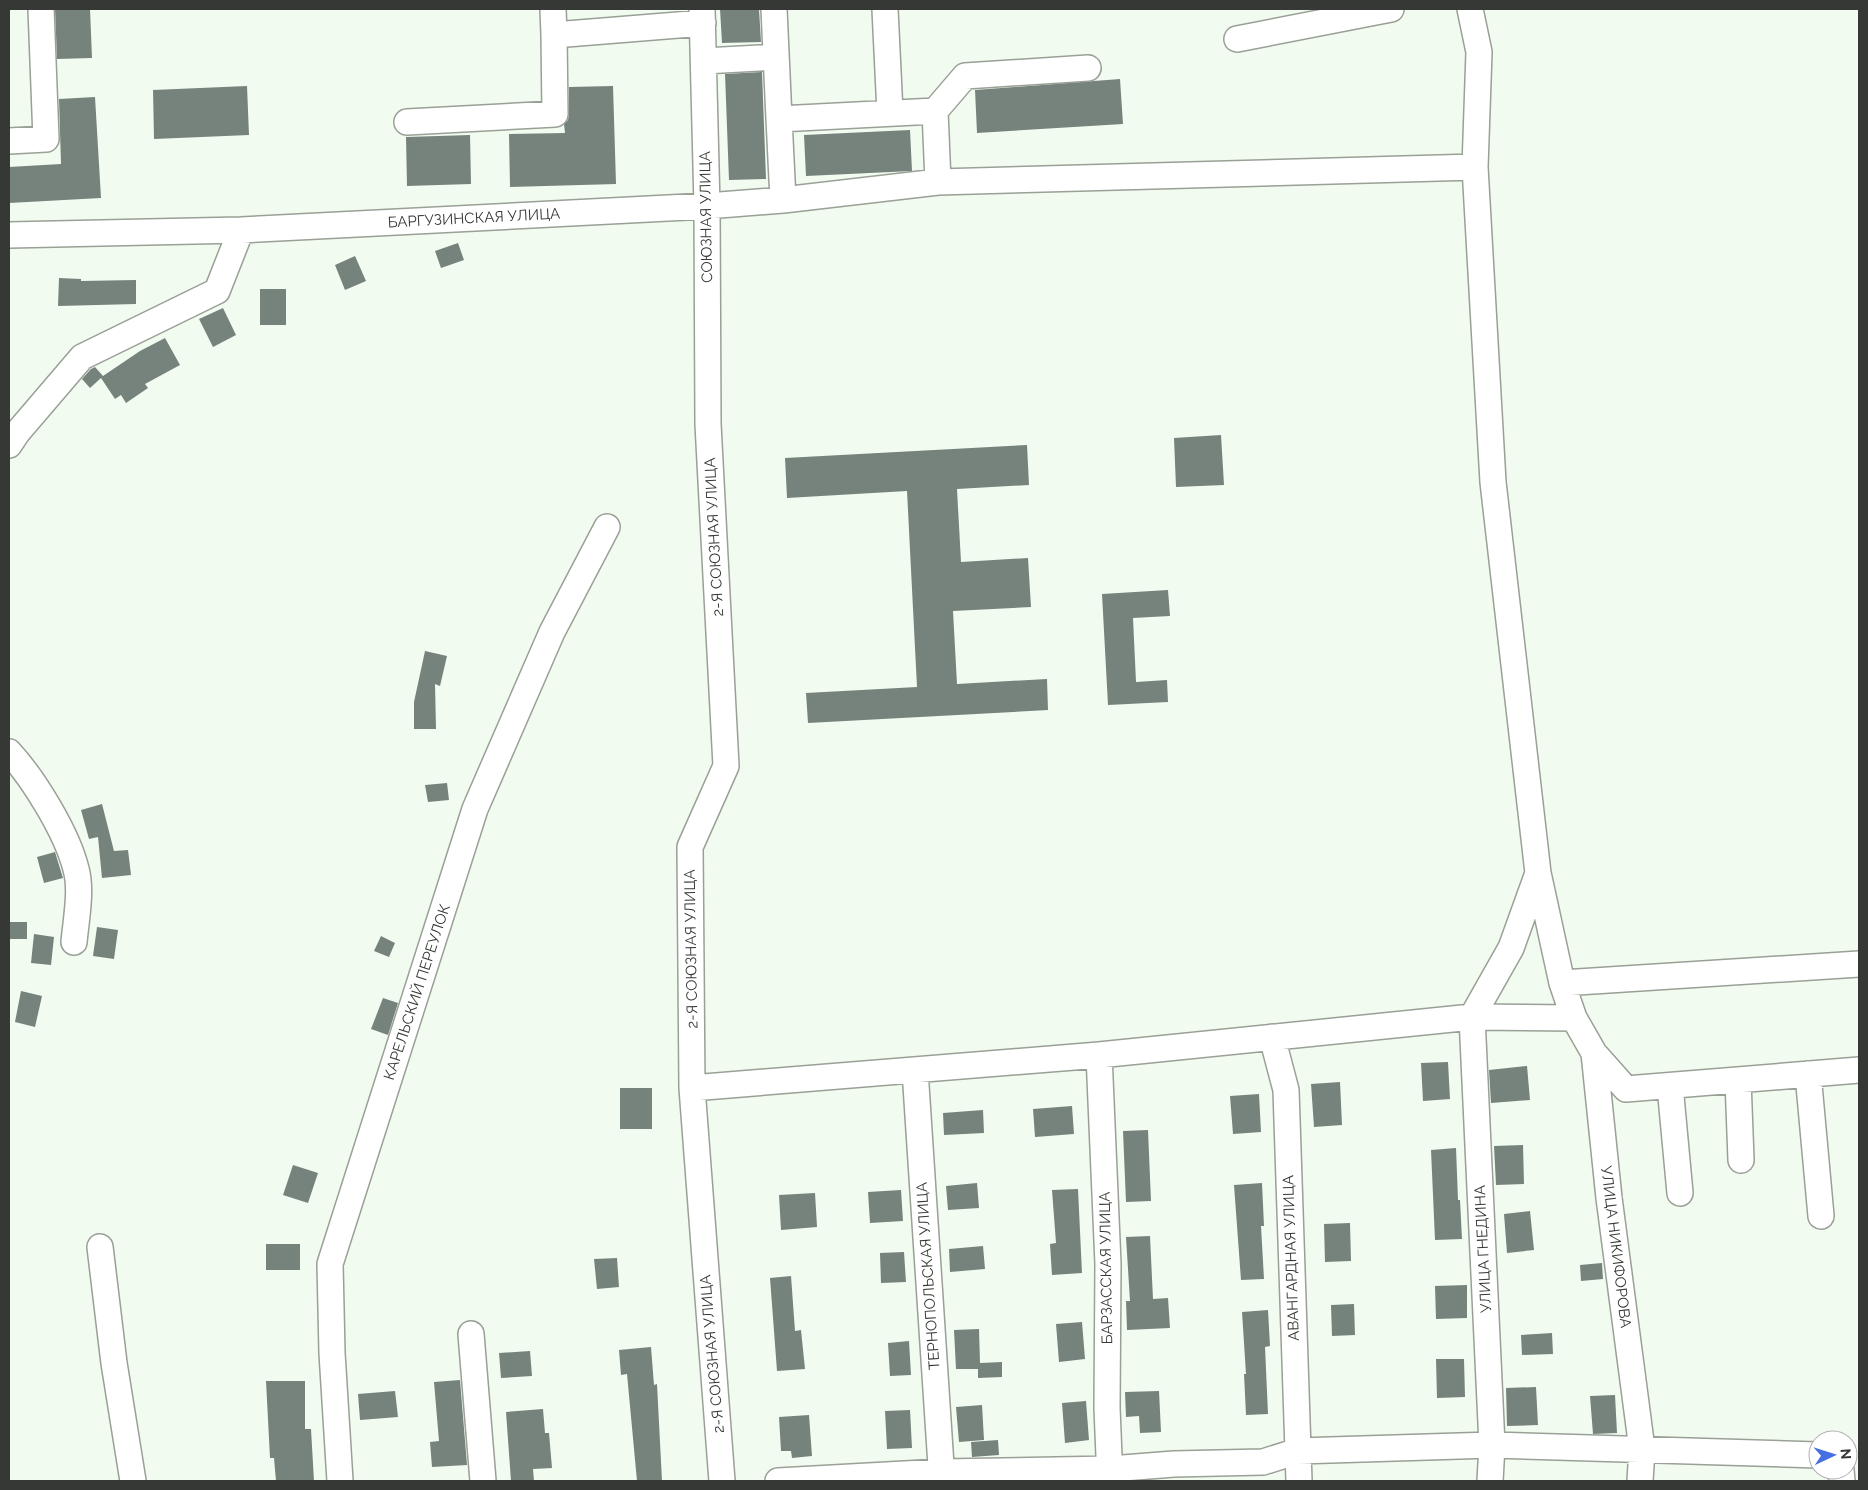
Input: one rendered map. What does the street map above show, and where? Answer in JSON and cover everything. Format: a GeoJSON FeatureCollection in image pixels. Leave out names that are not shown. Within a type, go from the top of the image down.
{"type":"FeatureCollection","features":[{"type":"Feature","properties":{"kind":"street"},"geometry":{"type":"LineString","coordinates":[[9,141],[46,139],[41,9]]}},
{"type":"Feature","properties":{"kind":"street"},"geometry":{"type":"LineString","coordinates":[[406,122],[555,114],[553,9]]}},
{"type":"Feature","properties":{"kind":"street"},"geometry":{"type":"LineString","coordinates":[[774,9],[783,200]]}},
{"type":"Feature","properties":{"kind":"street"},"geometry":{"type":"LineString","coordinates":[[885,9],[890,113]]}},
{"type":"Feature","properties":{"kind":"street"},"geometry":{"type":"LineString","coordinates":[[1237,39],[1391,9]]}},
{"type":"Feature","properties":{"kind":"street","name":"УЛИЦА НИКИФОРОВА"},"geometry":{"type":"LineString","coordinates":[[1470,9],[1479,52],[1475,167],[1493,482],[1538,873],[1562,983],[1574,1018],[1594,1053],[1609,1198],[1642,1449],[1640,1481]]}},
{"type":"Feature","properties":{"kind":"street"},"geometry":{"type":"LineString","coordinates":[[554,35],[702,16]]}},
{"type":"Feature","properties":{"kind":"street","name":"СОЮЗНАЯ УЛИЦА"},"geometry":{"type":"LineString","coordinates":[[702,16],[707,206],[708,424]]}},
{"type":"Feature","properties":{"kind":"street"},"geometry":{"type":"LineString","coordinates":[[704,61],[776,57]]}},
{"type":"Feature","properties":{"kind":"street"},"geometry":{"type":"LineString","coordinates":[[938,182],[935,111],[964,76],[1088,68]]}},
{"type":"Feature","properties":{"kind":"street"},"geometry":{"type":"LineString","coordinates":[[780,119],[935,111]]}},
{"type":"Feature","properties":{"kind":"street","name":"БАРГУЗИНСКАЯ УЛИЦА"},"geometry":{"type":"LineString","coordinates":[[9,235],[241,230],[707,206],[783,200],[938,182],[1475,167]]}},
{"type":"Feature","properties":{"kind":"street"},"geometry":{"type":"LineString","coordinates":[[9,445],[17,432],[82,357],[217,291],[241,230]]}},
{"type":"Feature","properties":{"kind":"street","name":"2-Я СОЮЗНАЯ УЛИЦА"},"geometry":{"type":"LineString","coordinates":[[708,424],[726,766],[690,847],[692,1088],[722,1481]]}},
{"type":"Feature","properties":{"kind":"street","name":"КАРЕЛЬСКИЙ ПЕРЕУЛОК"},"geometry":{"type":"LineString","coordinates":[[340,1481],[332,1352],[330,1264],[475,809],[552,632],[607,527]]}},
{"type":"Feature","properties":{"kind":"street"},"geometry":{"type":"LineString","coordinates":[[9,752],[24,769],[63,835],[77,870],[78,899],[74,942]]}},
{"type":"Feature","properties":{"kind":"street"},"geometry":{"type":"LineString","coordinates":[[1472,1017],[1511,948],[1538,873]]}},
{"type":"Feature","properties":{"kind":"street"},"geometry":{"type":"LineString","coordinates":[[1562,983],[1859,964]]}},
{"type":"Feature","properties":{"kind":"street"},"geometry":{"type":"LineString","coordinates":[[692,1088],[1098,1055],[1472,1017],[1574,1018]]}},
{"type":"Feature","properties":{"kind":"street","name":"УЛИЦА ГНЕДИНА"},"geometry":{"type":"LineString","coordinates":[[1472,1017],[1492,1445],[1490,1481]]}},
{"type":"Feature","properties":{"kind":"street","name":"АВАНГАРДНАЯ УЛИЦА"},"geometry":{"type":"LineString","coordinates":[[1272,1037],[1286,1090],[1299,1481]]}},
{"type":"Feature","properties":{"kind":"street"},"geometry":{"type":"LineString","coordinates":[[1594,1053],[1626,1089],[1859,1070]]}},
{"type":"Feature","properties":{"kind":"street","name":"БАРЗАССКАЯ УЛИЦА"},"geometry":{"type":"LineString","coordinates":[[1098,1055],[1108,1264],[1107,1408],[1110,1475]]}},
{"type":"Feature","properties":{"kind":"street","name":"ТЕРНОПОЛЬСКАЯ УЛИЦА"},"geometry":{"type":"LineString","coordinates":[[915,1070],[941,1476]]}},
{"type":"Feature","properties":{"kind":"street"},"geometry":{"type":"LineString","coordinates":[[1808,1074],[1821,1216]]}},
{"type":"Feature","properties":{"kind":"street"},"geometry":{"type":"LineString","coordinates":[[1738,1080],[1741,1160]]}},
{"type":"Feature","properties":{"kind":"street"},"geometry":{"type":"LineString","coordinates":[[1670,1086],[1680,1193]]}},
{"type":"Feature","properties":{"kind":"street"},"geometry":{"type":"LineString","coordinates":[[100,1247],[114,1363],[133,1481]]}},
{"type":"Feature","properties":{"kind":"street"},"geometry":{"type":"LineString","coordinates":[[471,1334],[483,1481]]}},
{"type":"Feature","properties":{"kind":"street"},"geometry":{"type":"LineString","coordinates":[[778,1481],[941,1476],[1110,1475],[1174,1464],[1263,1462],[1298,1451],[1492,1445],[1808,1455]]}},
{"type":"Feature","properties":{"kind":"building"},"geometry":{"type":"Polygon","coordinates":[[[55,9],[90,9],[92,58],[57,59],[55,9]]]}},
{"type":"Feature","properties":{"kind":"building"},"geometry":{"type":"Polygon","coordinates":[[[720,9],[759,9],[761,42],[722,43],[720,9]]]}},
{"type":"Feature","properties":{"kind":"building"},"geometry":{"type":"Polygon","coordinates":[[[762,72],[766,179],[729,180],[725,74],[762,72]]]}},
{"type":"Feature","properties":{"kind":"building"},"geometry":{"type":"Polygon","coordinates":[[[1120,79],[1123,124],[977,133],[975,90],[1120,79]]]}},
{"type":"Feature","properties":{"kind":"building"},"geometry":{"type":"Polygon","coordinates":[[[247,86],[249,135],[154,139],[153,90],[247,86]]]}},
{"type":"Feature","properties":{"kind":"building"},"geometry":{"type":"Polygon","coordinates":[[[613,86],[616,184],[510,187],[509,134],[565,133],[564,124],[568,120],[569,114],[569,87],[613,86]]]}},
{"type":"Feature","properties":{"kind":"building"},"geometry":{"type":"Polygon","coordinates":[[[95,97],[101,198],[9,203],[9,167],[61,164],[59,99],[95,97]]]}},
{"type":"Feature","properties":{"kind":"building"},"geometry":{"type":"Polygon","coordinates":[[[910,130],[912,171],[806,176],[804,135],[910,130]]]}},
{"type":"Feature","properties":{"kind":"building"},"geometry":{"type":"Polygon","coordinates":[[[470,135],[471,184],[407,186],[406,137],[470,135]]]}},
{"type":"Feature","properties":{"kind":"building"},"geometry":{"type":"Polygon","coordinates":[[[458,243],[464,260],[441,268],[435,251],[458,243]]]}},
{"type":"Feature","properties":{"kind":"building"},"geometry":{"type":"Polygon","coordinates":[[[355,256],[366,281],[345,290],[335,265],[355,256]]]}},
{"type":"Feature","properties":{"kind":"building"},"geometry":{"type":"Polygon","coordinates":[[[59,278],[81,279],[81,281],[136,280],[136,304],[58,306],[59,278]]]}},
{"type":"Feature","properties":{"kind":"building"},"geometry":{"type":"Polygon","coordinates":[[[260,289],[286,289],[286,325],[260,325],[260,289]]]}},
{"type":"Feature","properties":{"kind":"building"},"geometry":{"type":"Polygon","coordinates":[[[223,308],[236,335],[213,347],[199,319],[223,308]]]}},
{"type":"Feature","properties":{"kind":"building"},"geometry":{"type":"Polygon","coordinates":[[[165,338],[180,365],[145,384],[148,388],[126,403],[121,395],[115,399],[101,378],[90,388],[82,379],[95,367],[103,376],[140,351],[165,338]]]}},
{"type":"Feature","properties":{"kind":"building"},"geometry":{"type":"Polygon","coordinates":[[[1221,435],[1224,485],[1176,487],[1174,438],[1221,435]]]}},
{"type":"Feature","properties":{"kind":"building"},"geometry":{"type":"Polygon","coordinates":[[[1027,445],[1029,485],[957,489],[961,562],[1028,558],[1031,607],[953,611],[957,684],[1047,679],[1048,710],[808,723],[806,693],[917,687],[907,491],[787,498],[785,458],[1027,445]]]}},
{"type":"Feature","properties":{"kind":"building"},"geometry":{"type":"Polygon","coordinates":[[[1168,590],[1170,616],[1133,618],[1136,682],[1167,680],[1168,702],[1108,705],[1102,594],[1168,590]]]}},
{"type":"Feature","properties":{"kind":"building"},"geometry":{"type":"Polygon","coordinates":[[[425,651],[447,656],[440,686],[435,684],[436,729],[414,729],[414,702],[425,651]]]}},
{"type":"Feature","properties":{"kind":"building"},"geometry":{"type":"Polygon","coordinates":[[[447,783],[449,800],[428,802],[425,785],[447,783]]]}},
{"type":"Feature","properties":{"kind":"building"},"geometry":{"type":"Polygon","coordinates":[[[102,804],[114,851],[128,850],[131,875],[102,878],[98,837],[89,839],[81,810],[102,804]]]}},
{"type":"Feature","properties":{"kind":"building"},"geometry":{"type":"Polygon","coordinates":[[[55,852],[63,878],[44,883],[37,857],[55,852]]]}},
{"type":"Feature","properties":{"kind":"building"},"geometry":{"type":"Polygon","coordinates":[[[9,922],[27,922],[27,939],[9,939],[9,922]]]}},
{"type":"Feature","properties":{"kind":"building"},"geometry":{"type":"Polygon","coordinates":[[[97,927],[118,930],[114,959],[93,956],[97,927]]]}},
{"type":"Feature","properties":{"kind":"building"},"geometry":{"type":"Polygon","coordinates":[[[34,934],[54,937],[51,965],[31,963],[34,934]]]}},
{"type":"Feature","properties":{"kind":"building"},"geometry":{"type":"Polygon","coordinates":[[[381,936],[395,943],[389,957],[374,951],[381,936]]]}},
{"type":"Feature","properties":{"kind":"building"},"geometry":{"type":"Polygon","coordinates":[[[21,991],[42,996],[35,1027],[15,1022],[21,991]]]}},
{"type":"Feature","properties":{"kind":"building"},"geometry":{"type":"Polygon","coordinates":[[[383,998],[398,1003],[388,1035],[371,1029],[383,998]]]}},
{"type":"Feature","properties":{"kind":"building"},"geometry":{"type":"Polygon","coordinates":[[[1448,1062],[1450,1099],[1423,1101],[1421,1063],[1448,1062]]]}},
{"type":"Feature","properties":{"kind":"building"},"geometry":{"type":"Polygon","coordinates":[[[1527,1066],[1530,1100],[1491,1103],[1489,1070],[1527,1066]]]}},
{"type":"Feature","properties":{"kind":"building"},"geometry":{"type":"Polygon","coordinates":[[[1340,1082],[1342,1125],[1314,1127],[1311,1084],[1340,1082]]]}},
{"type":"Feature","properties":{"kind":"building"},"geometry":{"type":"Polygon","coordinates":[[[620,1088],[652,1088],[652,1129],[620,1129],[620,1088]]]}},
{"type":"Feature","properties":{"kind":"building"},"geometry":{"type":"Polygon","coordinates":[[[1259,1094],[1261,1132],[1233,1134],[1230,1096],[1259,1094]]]}},
{"type":"Feature","properties":{"kind":"building"},"geometry":{"type":"Polygon","coordinates":[[[1072,1106],[1074,1134],[1035,1137],[1033,1109],[1072,1106]]]}},
{"type":"Feature","properties":{"kind":"building"},"geometry":{"type":"Polygon","coordinates":[[[983,1110],[984,1133],[944,1135],[943,1113],[983,1110]]]}},
{"type":"Feature","properties":{"kind":"building"},"geometry":{"type":"Polygon","coordinates":[[[1148,1130],[1151,1201],[1126,1202],[1123,1131],[1148,1130]]]}},
{"type":"Feature","properties":{"kind":"building"},"geometry":{"type":"Polygon","coordinates":[[[1523,1145],[1524,1184],[1496,1185],[1494,1146],[1523,1145]]]}},
{"type":"Feature","properties":{"kind":"building"},"geometry":{"type":"Polygon","coordinates":[[[1456,1148],[1462,1239],[1435,1240],[1431,1150],[1456,1148]]]}},
{"type":"Feature","properties":{"kind":"building"},"geometry":{"type":"Polygon","coordinates":[[[293,1165],[318,1173],[308,1203],[283,1195],[293,1165]]]}},
{"type":"Feature","properties":{"kind":"building"},"geometry":{"type":"Polygon","coordinates":[[[977,1183],[979,1208],[948,1210],[946,1186],[977,1183]]]}},
{"type":"Feature","properties":{"kind":"building"},"geometry":{"type":"Polygon","coordinates":[[[1262,1183],[1264,1226],[1261,1226],[1264,1279],[1241,1280],[1234,1185],[1262,1183]]]}},
{"type":"Feature","properties":{"kind":"building"},"geometry":{"type":"Polygon","coordinates":[[[1078,1189],[1082,1273],[1052,1275],[1050,1244],[1056,1243],[1052,1190],[1078,1189]]]}},
{"type":"Feature","properties":{"kind":"building"},"geometry":{"type":"Polygon","coordinates":[[[901,1190],[903,1221],[870,1223],[868,1192],[901,1190]]]}},
{"type":"Feature","properties":{"kind":"building"},"geometry":{"type":"Polygon","coordinates":[[[815,1193],[817,1227],[781,1230],[779,1195],[815,1193]]]}},
{"type":"Feature","properties":{"kind":"building"},"geometry":{"type":"Polygon","coordinates":[[[1530,1211],[1534,1250],[1507,1253],[1504,1214],[1530,1211]]]}},
{"type":"Feature","properties":{"kind":"building"},"geometry":{"type":"Polygon","coordinates":[[[1350,1223],[1351,1261],[1325,1262],[1324,1224],[1350,1223]]]}},
{"type":"Feature","properties":{"kind":"building"},"geometry":{"type":"Polygon","coordinates":[[[1150,1236],[1153,1299],[1168,1298],[1170,1328],[1127,1330],[1126,1301],[1130,1301],[1126,1237],[1150,1236]]]}},
{"type":"Feature","properties":{"kind":"building"},"geometry":{"type":"Polygon","coordinates":[[[266,1244],[300,1244],[300,1270],[266,1270],[266,1244]]]}},
{"type":"Feature","properties":{"kind":"building"},"geometry":{"type":"Polygon","coordinates":[[[983,1246],[985,1269],[950,1272],[949,1249],[983,1246]]]}},
{"type":"Feature","properties":{"kind":"building"},"geometry":{"type":"Polygon","coordinates":[[[904,1252],[906,1282],[881,1283],[880,1253],[904,1252]]]}},
{"type":"Feature","properties":{"kind":"building"},"geometry":{"type":"Polygon","coordinates":[[[617,1258],[619,1287],[597,1289],[594,1259],[617,1258]]]}},
{"type":"Feature","properties":{"kind":"building"},"geometry":{"type":"Polygon","coordinates":[[[1602,1263],[1603,1279],[1581,1281],[1580,1265],[1602,1263]]]}},
{"type":"Feature","properties":{"kind":"building"},"geometry":{"type":"Polygon","coordinates":[[[791,1276],[795,1331],[801,1330],[805,1369],[777,1371],[770,1278],[791,1276]]]}},
{"type":"Feature","properties":{"kind":"building"},"geometry":{"type":"Polygon","coordinates":[[[1467,1285],[1467,1318],[1436,1319],[1435,1286],[1467,1285]]]}},
{"type":"Feature","properties":{"kind":"building"},"geometry":{"type":"Polygon","coordinates":[[[1354,1304],[1355,1335],[1332,1336],[1331,1305],[1354,1304]]]}},
{"type":"Feature","properties":{"kind":"building"},"geometry":{"type":"Polygon","coordinates":[[[1268,1310],[1270,1346],[1265,1347],[1268,1414],[1246,1415],[1244,1374],[1246,1374],[1242,1312],[1268,1310]]]}},
{"type":"Feature","properties":{"kind":"building"},"geometry":{"type":"Polygon","coordinates":[[[1082,1322],[1085,1359],[1059,1362],[1056,1324],[1082,1322]]]}},
{"type":"Feature","properties":{"kind":"building"},"geometry":{"type":"Polygon","coordinates":[[[979,1329],[980,1363],[1002,1362],[1002,1377],[978,1378],[978,1369],[956,1369],[954,1330],[979,1329]]]}},
{"type":"Feature","properties":{"kind":"building"},"geometry":{"type":"Polygon","coordinates":[[[1552,1333],[1553,1354],[1522,1355],[1521,1335],[1552,1333]]]}},
{"type":"Feature","properties":{"kind":"building"},"geometry":{"type":"Polygon","coordinates":[[[909,1341],[911,1375],[890,1376],[888,1343],[909,1341]]]}},
{"type":"Feature","properties":{"kind":"building"},"geometry":{"type":"Polygon","coordinates":[[[651,1347],[654,1385],[657,1384],[662,1481],[637,1481],[627,1374],[621,1375],[619,1350],[651,1347]]]}},
{"type":"Feature","properties":{"kind":"building"},"geometry":{"type":"Polygon","coordinates":[[[530,1351],[532,1376],[501,1378],[499,1353],[530,1351]]]}},
{"type":"Feature","properties":{"kind":"building"},"geometry":{"type":"Polygon","coordinates":[[[1436,1359],[1464,1359],[1465,1397],[1437,1398],[1436,1359]]]}},
{"type":"Feature","properties":{"kind":"building"},"geometry":{"type":"Polygon","coordinates":[[[460,1380],[467,1465],[432,1467],[430,1442],[439,1441],[434,1382],[460,1380]]]}},
{"type":"Feature","properties":{"kind":"building"},"geometry":{"type":"Polygon","coordinates":[[[266,1381],[305,1381],[305,1429],[311,1429],[314,1481],[276,1481],[274,1458],[270,1458],[266,1381]]]}},
{"type":"Feature","properties":{"kind":"building"},"geometry":{"type":"Polygon","coordinates":[[[1536,1387],[1538,1425],[1507,1426],[1506,1388],[1536,1387]]]}},
{"type":"Feature","properties":{"kind":"building"},"geometry":{"type":"Polygon","coordinates":[[[395,1391],[398,1417],[360,1420],[358,1394],[395,1391]]]}},
{"type":"Feature","properties":{"kind":"building"},"geometry":{"type":"Polygon","coordinates":[[[1159,1391],[1161,1432],[1140,1433],[1139,1416],[1126,1417],[1125,1392],[1159,1391]]]}},
{"type":"Feature","properties":{"kind":"building"},"geometry":{"type":"Polygon","coordinates":[[[1615,1395],[1617,1433],[1593,1434],[1590,1396],[1615,1395]]]}},
{"type":"Feature","properties":{"kind":"building"},"geometry":{"type":"Polygon","coordinates":[[[1086,1401],[1089,1440],[1065,1443],[1062,1403],[1086,1401]]]}},
{"type":"Feature","properties":{"kind":"building"},"geometry":{"type":"Polygon","coordinates":[[[982,1405],[984,1440],[959,1442],[956,1407],[982,1405]]]}},
{"type":"Feature","properties":{"kind":"building"},"geometry":{"type":"Polygon","coordinates":[[[543,1409],[545,1433],[549,1433],[552,1468],[533,1469],[534,1481],[511,1481],[506,1412],[543,1409]]]}},
{"type":"Feature","properties":{"kind":"building"},"geometry":{"type":"Polygon","coordinates":[[[910,1410],[912,1448],[887,1449],[885,1411],[910,1410]]]}},
{"type":"Feature","properties":{"kind":"building"},"geometry":{"type":"Polygon","coordinates":[[[809,1415],[812,1456],[792,1458],[791,1451],[781,1451],[779,1417],[809,1415]]]}},
{"type":"Feature","properties":{"kind":"building"},"geometry":{"type":"Polygon","coordinates":[[[998,1440],[999,1455],[972,1457],[971,1442],[998,1440]]]}}]}
